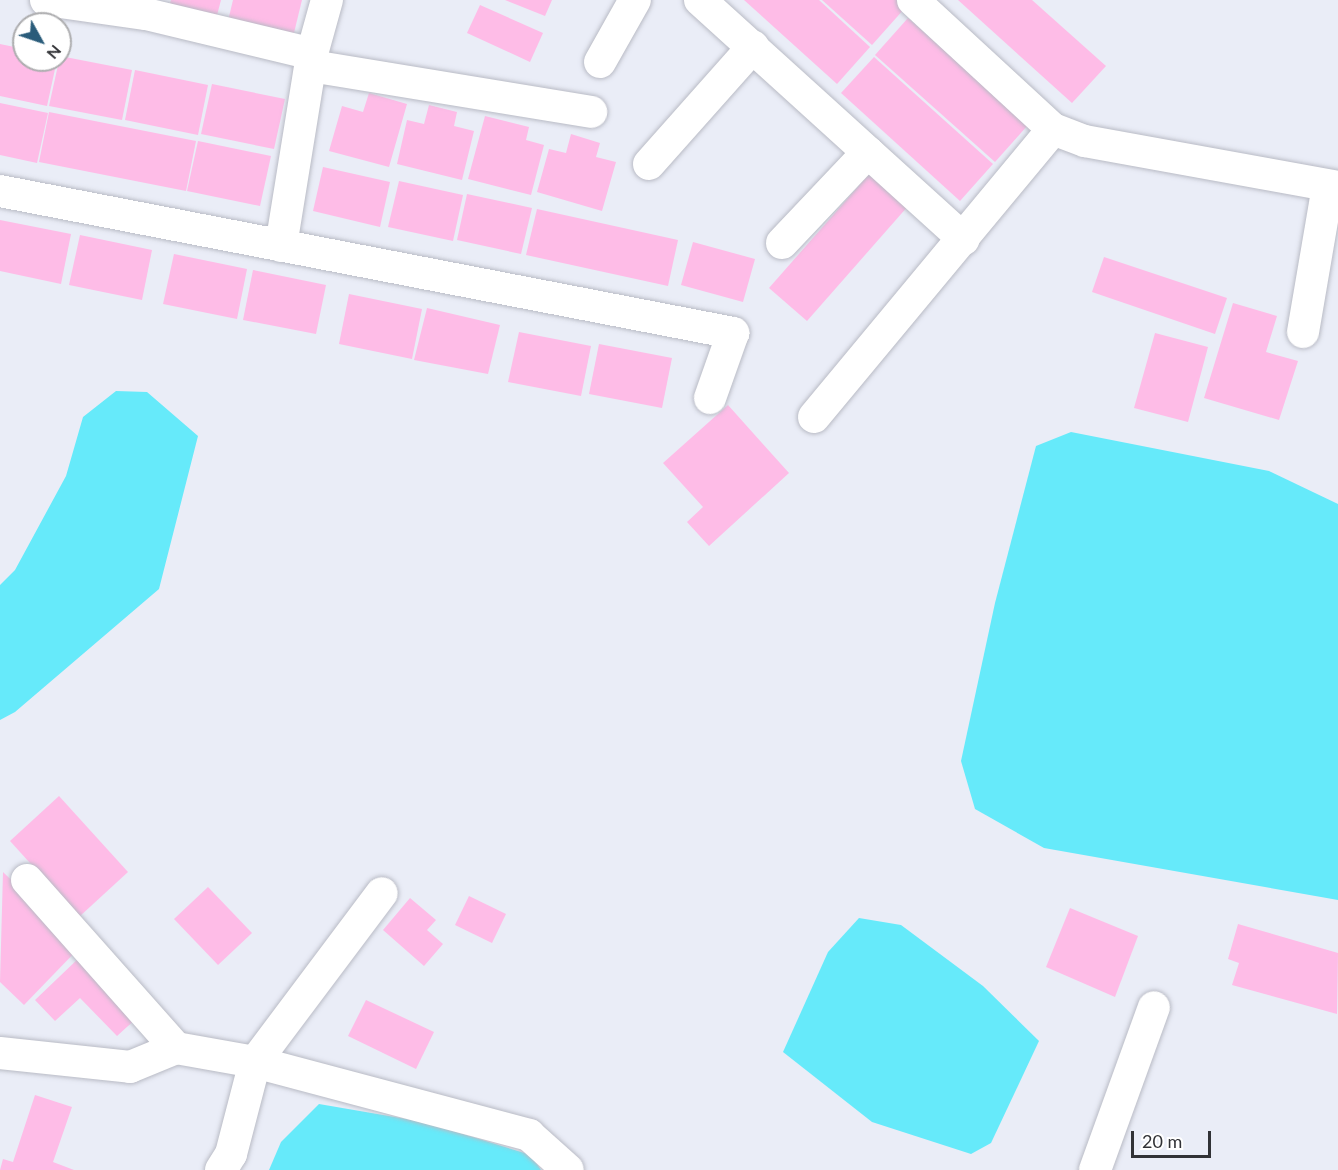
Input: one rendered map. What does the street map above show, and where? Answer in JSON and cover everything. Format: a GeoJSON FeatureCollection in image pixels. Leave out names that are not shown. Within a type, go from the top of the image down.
{"type":"FeatureCollection","features":[{"type":"Feature","properties":{"kind":"street"},"geometry":{"type":"LineString","coordinates":[[46,0],[147,7],[311,60],[591,112]]}},
{"type":"Feature","properties":{"kind":"street"},"geometry":{"type":"LineString","coordinates":[[281,246],[311,60],[327,0]]}},
{"type":"Feature","properties":{"kind":"street"},"geometry":{"type":"LineString","coordinates":[[600,62],[636,0]]}},
{"type":"Feature","properties":{"kind":"street"},"geometry":{"type":"LineString","coordinates":[[700,0],[964,239]]}},
{"type":"Feature","properties":{"kind":"street"},"geometry":{"type":"LineString","coordinates":[[913,0],[1053,129],[1085,141],[1333,186],[1303,332]]}},
{"type":"Feature","properties":{"kind":"street"},"geometry":{"type":"LineString","coordinates":[[649,164],[753,47]]}},
{"type":"Feature","properties":{"kind":"street"},"geometry":{"type":"LineString","coordinates":[[814,417],[1053,129]]}},
{"type":"Feature","properties":{"kind":"street"},"geometry":{"type":"LineString","coordinates":[[782,243],[868,152]]}},
{"type":"Feature","properties":{"kind":"street"},"geometry":{"type":"LineString","coordinates":[[0,191],[733,333],[710,398]]}},
{"type":"Feature","properties":{"kind":"street"},"geometry":{"type":"LineString","coordinates":[[27,880],[176,1048]]}},
{"type":"Feature","properties":{"kind":"street"},"geometry":{"type":"LineString","coordinates":[[220,1170],[231,1154],[255,1062],[382,893]]}},
{"type":"Feature","properties":{"kind":"street"},"geometry":{"type":"LineString","coordinates":[[1095,1170],[1154,1007]]}},
{"type":"Feature","properties":{"kind":"street"},"geometry":{"type":"LineString","coordinates":[[0,1053],[130,1066],[176,1048],[255,1062],[529,1135],[568,1170]]}},
{"type":"Feature","properties":{"kind":"water"},"geometry":{"type":"Polygon","coordinates":[[[116,391],[147,392],[198,436],[159,589],[15,712],[0,720],[0,585],[15,570],[66,476],[83,417],[116,391]]]}},
{"type":"Feature","properties":{"kind":"water"},"geometry":{"type":"Polygon","coordinates":[[[1071,432],[1269,471],[1338,504],[1338,900],[1044,848],[975,809],[961,761],[995,603],[1036,446],[1071,432]]]}},
{"type":"Feature","properties":{"kind":"water"},"geometry":{"type":"Polygon","coordinates":[[[859,918],[901,925],[983,986],[1039,1041],[991,1143],[971,1154],[872,1122],[783,1052],[828,952],[859,918]]]}},
{"type":"Feature","properties":{"kind":"water"},"geometry":{"type":"Polygon","coordinates":[[[319,1104],[424,1122],[531,1155],[541,1170],[269,1170],[281,1142],[319,1104]]]}},
{"type":"Feature","properties":{"kind":"building"},"geometry":{"type":"Polygon","coordinates":[[[171,0],[221,0],[216,19],[169,7],[171,0]]]}},
{"type":"Feature","properties":{"kind":"building"},"geometry":{"type":"Polygon","coordinates":[[[233,0],[302,0],[292,41],[227,25],[233,0]]]}},
{"type":"Feature","properties":{"kind":"building"},"geometry":{"type":"Polygon","coordinates":[[[505,0],[552,0],[545,16],[505,0]]]}},
{"type":"Feature","properties":{"kind":"building"},"geometry":{"type":"Polygon","coordinates":[[[744,0],[819,0],[870,47],[837,84],[744,0]]]}},
{"type":"Feature","properties":{"kind":"building"},"geometry":{"type":"Polygon","coordinates":[[[822,0],[896,0],[905,8],[872,45],[822,0]]]}},
{"type":"Feature","properties":{"kind":"building"},"geometry":{"type":"Polygon","coordinates":[[[958,0],[1032,0],[1106,66],[1072,103],[958,0]]]}},
{"type":"Feature","properties":{"kind":"building"},"geometry":{"type":"Polygon","coordinates":[[[480,5],[543,33],[530,62],[467,33],[480,5]]]}},
{"type":"Feature","properties":{"kind":"building"},"geometry":{"type":"Polygon","coordinates":[[[908,18],[1028,125],[995,162],[875,55],[908,18]]]}},
{"type":"Feature","properties":{"kind":"building"},"geometry":{"type":"Polygon","coordinates":[[[0,44],[12,46],[12,72],[54,72],[47,106],[0,96],[0,44]]]}},
{"type":"Feature","properties":{"kind":"building"},"geometry":{"type":"Polygon","coordinates":[[[874,57],[993,164],[960,201],[841,93],[874,57]]]}},
{"type":"Feature","properties":{"kind":"building"},"geometry":{"type":"Polygon","coordinates":[[[72,58],[132,70],[122,120],[49,106],[56,72],[72,72],[72,58]]]}},
{"type":"Feature","properties":{"kind":"building"},"geometry":{"type":"Polygon","coordinates":[[[135,70],[208,85],[198,135],[125,120],[135,70]]]}},
{"type":"Feature","properties":{"kind":"building"},"geometry":{"type":"Polygon","coordinates":[[[212,84],[285,99],[274,149],[201,134],[212,84]]]}},
{"type":"Feature","properties":{"kind":"building"},"geometry":{"type":"Polygon","coordinates":[[[369,93],[407,104],[389,167],[329,151],[342,106],[363,112],[369,93]]]}},
{"type":"Feature","properties":{"kind":"building"},"geometry":{"type":"Polygon","coordinates":[[[0,103],[48,113],[37,163],[0,155],[0,103]]]}},
{"type":"Feature","properties":{"kind":"building"},"geometry":{"type":"Polygon","coordinates":[[[429,105],[457,112],[454,126],[474,131],[462,180],[397,164],[407,120],[424,124],[429,105]]]}},
{"type":"Feature","properties":{"kind":"building"},"geometry":{"type":"Polygon","coordinates":[[[49,112],[196,141],[186,191],[39,162],[49,112]]]}},
{"type":"Feature","properties":{"kind":"building"},"geometry":{"type":"Polygon","coordinates":[[[485,116],[529,127],[526,140],[544,145],[531,195],[468,179],[485,116]]]}},
{"type":"Feature","properties":{"kind":"building"},"geometry":{"type":"Polygon","coordinates":[[[571,134],[600,143],[596,157],[616,162],[602,211],[537,192],[549,149],[566,153],[571,134]]]}},
{"type":"Feature","properties":{"kind":"building"},"geometry":{"type":"Polygon","coordinates":[[[198,141],[271,156],[260,206],[187,191],[198,141]]]}},
{"type":"Feature","properties":{"kind":"building"},"geometry":{"type":"Polygon","coordinates":[[[323,167],[390,182],[380,227],[313,211],[323,167]]]}},
{"type":"Feature","properties":{"kind":"building"},"geometry":{"type":"Polygon","coordinates":[[[871,172],[909,205],[807,321],[769,288],[871,172]]]}},
{"type":"Feature","properties":{"kind":"building"},"geometry":{"type":"Polygon","coordinates":[[[399,181],[463,195],[453,241],[388,227],[399,181]]]}},
{"type":"Feature","properties":{"kind":"building"},"geometry":{"type":"Polygon","coordinates":[[[467,194],[532,208],[521,254],[457,240],[467,194]]]}},
{"type":"Feature","properties":{"kind":"building"},"geometry":{"type":"Polygon","coordinates":[[[537,209],[678,240],[668,286],[526,255],[537,209]]]}},
{"type":"Feature","properties":{"kind":"building"},"geometry":{"type":"Polygon","coordinates":[[[0,220],[71,234],[61,284],[0,271],[0,220]]]}},
{"type":"Feature","properties":{"kind":"building"},"geometry":{"type":"Polygon","coordinates":[[[80,235],[152,250],[142,300],[69,285],[80,235]]]}},
{"type":"Feature","properties":{"kind":"building"},"geometry":{"type":"Polygon","coordinates":[[[693,242],[755,259],[743,302],[681,285],[693,242]]]}},
{"type":"Feature","properties":{"kind":"building"},"geometry":{"type":"Polygon","coordinates":[[[174,254],[247,269],[237,319],[163,304],[174,254]]]}},
{"type":"Feature","properties":{"kind":"building"},"geometry":{"type":"Polygon","coordinates":[[[1104,257],[1227,298],[1215,334],[1092,292],[1104,257]]]}},
{"type":"Feature","properties":{"kind":"building"},"geometry":{"type":"Polygon","coordinates":[[[253,270],[326,285],[316,334],[243,320],[253,270]]]}},
{"type":"Feature","properties":{"kind":"building"},"geometry":{"type":"Polygon","coordinates":[[[349,294],[422,309],[412,359],[339,344],[349,294]]]}},
{"type":"Feature","properties":{"kind":"building"},"geometry":{"type":"Polygon","coordinates":[[[1233,303],[1277,316],[1266,352],[1298,361],[1279,420],[1204,398],[1233,303]]]}},
{"type":"Feature","properties":{"kind":"building"},"geometry":{"type":"Polygon","coordinates":[[[427,308],[500,325],[488,374],[414,360],[427,308]]]}},
{"type":"Feature","properties":{"kind":"building"},"geometry":{"type":"Polygon","coordinates":[[[519,332],[591,346],[581,396],[508,382],[519,332]]]}},
{"type":"Feature","properties":{"kind":"building"},"geometry":{"type":"Polygon","coordinates":[[[1155,333],[1208,347],[1188,422],[1134,408],[1155,333]]]}},
{"type":"Feature","properties":{"kind":"building"},"geometry":{"type":"Polygon","coordinates":[[[599,344],[672,358],[662,408],[589,394],[599,344]]]}},
{"type":"Feature","properties":{"kind":"building"},"geometry":{"type":"Polygon","coordinates":[[[728,405],[789,473],[709,546],[687,522],[703,507],[663,463],[728,405]]]}},
{"type":"Feature","properties":{"kind":"building"},"geometry":{"type":"Polygon","coordinates":[[[59,796],[128,872],[79,917],[10,841],[59,796]]]}},
{"type":"Feature","properties":{"kind":"building"},"geometry":{"type":"Polygon","coordinates":[[[3,872],[80,947],[24,1005],[0,982],[3,872]]]}},
{"type":"Feature","properties":{"kind":"building"},"geometry":{"type":"Polygon","coordinates":[[[208,887],[252,933],[218,965],[174,919],[208,887]]]}},
{"type":"Feature","properties":{"kind":"building"},"geometry":{"type":"Polygon","coordinates":[[[469,896],[506,914],[492,943],[455,925],[469,896]]]}},
{"type":"Feature","properties":{"kind":"building"},"geometry":{"type":"Polygon","coordinates":[[[410,898],[436,920],[427,930],[443,944],[424,966],[383,930],[410,898]]]}},
{"type":"Feature","properties":{"kind":"building"},"geometry":{"type":"Polygon","coordinates":[[[1070,908],[1138,936],[1115,997],[1046,967],[1070,908]]]}},
{"type":"Feature","properties":{"kind":"building"},"geometry":{"type":"Polygon","coordinates":[[[1238,924],[1338,953],[1337,1014],[1232,985],[1239,963],[1228,959],[1238,924]]]}},
{"type":"Feature","properties":{"kind":"building"},"geometry":{"type":"Polygon","coordinates":[[[81,956],[138,1017],[117,1036],[80,998],[55,1021],[35,1000],[81,956]]]}},
{"type":"Feature","properties":{"kind":"building"},"geometry":{"type":"Polygon","coordinates":[[[366,1000],[434,1032],[416,1069],[348,1036],[366,1000]]]}},
{"type":"Feature","properties":{"kind":"building"},"geometry":{"type":"Polygon","coordinates":[[[35,1095],[72,1107],[53,1162],[74,1170],[0,1170],[3,1159],[13,1162],[35,1095]]]}}]}
